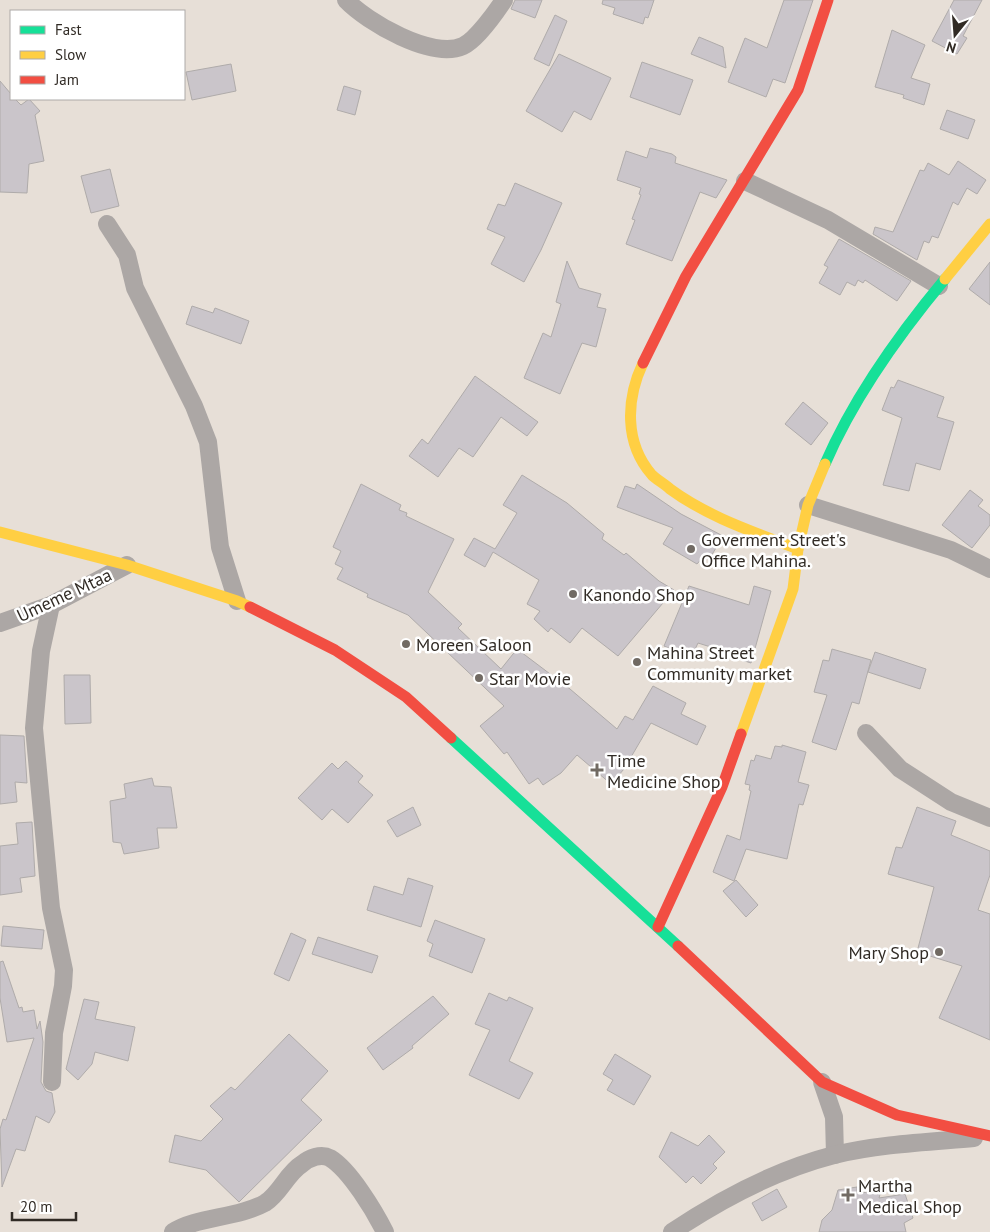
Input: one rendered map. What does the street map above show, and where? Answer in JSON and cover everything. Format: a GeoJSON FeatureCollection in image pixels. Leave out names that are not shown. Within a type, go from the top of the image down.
{"type":"FeatureCollection","features":[{"type":"Feature","properties":{"kind":"street"},"geometry":{"type":"LineString","coordinates":[[346,0],[358,13],[390,31],[443,49],[463,46],[476,35],[504,0]]}},
{"type":"Feature","properties":{"kind":"street"},"geometry":{"type":"LineString","coordinates":[[798,549],[730,522],[686,501],[652,475],[636,447],[629,418],[634,382],[686,276],[745,181],[798,90],[828,0]]}},
{"type":"Feature","properties":{"kind":"street"},"geometry":{"type":"LineString","coordinates":[[745,181],[828,220],[939,286]]}},
{"type":"Feature","properties":{"kind":"street"},"geometry":{"type":"LineString","coordinates":[[107,224],[127,255],[135,288],[194,406],[208,442],[220,547],[237,601]]}},
{"type":"Feature","properties":{"kind":"street"},"geometry":{"type":"LineString","coordinates":[[658,927],[722,787],[793,589],[798,549],[808,504],[837,436],[907,325],[990,224]]}},
{"type":"Feature","properties":{"kind":"street"},"geometry":{"type":"LineString","coordinates":[[808,504],[951,550],[990,569]]}},
{"type":"Feature","properties":{"kind":"street"},"geometry":{"type":"LineString","coordinates":[[0,532],[127,565],[237,601],[335,650],[406,698],[658,927],[822,1082],[896,1114],[990,1137]]}},
{"type":"Feature","properties":{"kind":"street","name":"Umeme Mtaa"},"geometry":{"type":"LineString","coordinates":[[0,623],[51,605],[127,565]]}},
{"type":"Feature","properties":{"kind":"street"},"geometry":{"type":"LineString","coordinates":[[51,605],[41,651],[34,728],[51,908],[64,970],[63,986],[54,1033],[52,1082]]}},
{"type":"Feature","properties":{"kind":"street"},"geometry":{"type":"LineString","coordinates":[[866,733],[900,769],[951,802],[990,818]]}},
{"type":"Feature","properties":{"kind":"street"},"geometry":{"type":"LineString","coordinates":[[822,1082],[834,1118],[835,1155]]}},
{"type":"Feature","properties":{"kind":"street"},"geometry":{"type":"LineString","coordinates":[[672,1232],[703,1211],[787,1169],[835,1155],[901,1144],[990,1137]]}},
{"type":"Feature","properties":{"kind":"street"},"geometry":{"type":"LineString","coordinates":[[173,1232],[209,1220],[238,1214],[266,1202],[301,1164],[318,1156],[330,1158],[348,1177],[375,1212],[385,1232]]}},
{"type":"Feature","properties":{"kind":"building"},"geometry":{"type":"Polygon","coordinates":[[[515,0],[542,0],[535,18],[511,9],[515,0]]]}},
{"type":"Feature","properties":{"kind":"building"},"geometry":{"type":"Polygon","coordinates":[[[603,0],[654,0],[648,18],[645,17],[643,24],[613,14],[615,8],[602,4],[603,0]]]}},
{"type":"Feature","properties":{"kind":"building"},"geometry":{"type":"Polygon","coordinates":[[[784,0],[813,0],[785,83],[773,79],[766,97],[728,82],[745,38],[767,48],[784,0]]]}},
{"type":"Feature","properties":{"kind":"building"},"geometry":{"type":"Polygon","coordinates":[[[954,0],[982,0],[963,36],[967,38],[957,54],[932,41],[954,0]]]}},
{"type":"Feature","properties":{"kind":"building"},"geometry":{"type":"Polygon","coordinates":[[[555,15],[567,21],[549,66],[534,59],[555,15]]]}},
{"type":"Feature","properties":{"kind":"building"},"geometry":{"type":"Polygon","coordinates":[[[892,30],[925,45],[911,78],[930,84],[924,105],[903,98],[904,95],[875,87],[892,30]]]}},
{"type":"Feature","properties":{"kind":"building"},"geometry":{"type":"Polygon","coordinates":[[[699,37],[723,47],[726,68],[691,54],[699,37]]]}},
{"type":"Feature","properties":{"kind":"building"},"geometry":{"type":"Polygon","coordinates":[[[559,54],[611,78],[591,120],[574,111],[562,132],[526,111],[559,54]]]}},
{"type":"Feature","properties":{"kind":"building"},"geometry":{"type":"Polygon","coordinates":[[[642,62],[693,80],[680,115],[630,97],[642,62]]]}},
{"type":"Feature","properties":{"kind":"building"},"geometry":{"type":"Polygon","coordinates":[[[231,64],[236,91],[192,100],[186,72],[231,64]]]}},
{"type":"Feature","properties":{"kind":"building"},"geometry":{"type":"Polygon","coordinates":[[[0,81],[10,93],[10,100],[16,100],[21,105],[30,100],[40,111],[35,115],[44,161],[29,164],[27,193],[0,192],[0,81]]]}},
{"type":"Feature","properties":{"kind":"building"},"geometry":{"type":"Polygon","coordinates":[[[344,86],[361,91],[355,115],[337,110],[344,86]]]}},
{"type":"Feature","properties":{"kind":"building"},"geometry":{"type":"Polygon","coordinates":[[[947,110],[975,120],[968,139],[940,129],[947,110]]]}},
{"type":"Feature","properties":{"kind":"building"},"geometry":{"type":"Polygon","coordinates":[[[650,148],[672,154],[676,157],[675,163],[727,180],[716,198],[700,192],[672,261],[626,244],[635,220],[632,219],[641,195],[639,194],[641,188],[617,180],[626,151],[647,158],[650,148]]]}},
{"type":"Feature","properties":{"kind":"building"},"geometry":{"type":"Polygon","coordinates":[[[958,161],[986,180],[977,194],[967,188],[958,205],[953,202],[938,238],[932,236],[929,243],[924,241],[917,260],[873,234],[875,227],[893,232],[920,170],[924,171],[928,163],[949,175],[958,161]]]}},
{"type":"Feature","properties":{"kind":"building"},"geometry":{"type":"Polygon","coordinates":[[[110,169],[119,206],[91,213],[81,176],[110,169]]]}},
{"type":"Feature","properties":{"kind":"building"},"geometry":{"type":"Polygon","coordinates":[[[515,183],[562,203],[524,282],[491,264],[505,237],[487,229],[498,204],[505,206],[515,183]]]}},
{"type":"Feature","properties":{"kind":"building"},"geometry":{"type":"Polygon","coordinates":[[[839,239],[911,281],[897,301],[865,280],[863,283],[858,280],[855,286],[847,282],[840,295],[819,283],[828,267],[824,265],[839,239]]]}},
{"type":"Feature","properties":{"kind":"building"},"geometry":{"type":"Polygon","coordinates":[[[567,261],[579,288],[601,294],[597,307],[606,309],[596,347],[582,343],[560,394],[524,378],[543,333],[551,337],[561,304],[556,302],[567,261]]]}},
{"type":"Feature","properties":{"kind":"building"},"geometry":{"type":"Polygon","coordinates":[[[990,262],[990,305],[969,289],[990,262]]]}},
{"type":"Feature","properties":{"kind":"building"},"geometry":{"type":"Polygon","coordinates":[[[192,306],[213,313],[215,308],[249,321],[241,344],[186,324],[192,306]]]}},
{"type":"Feature","properties":{"kind":"building"},"geometry":{"type":"Polygon","coordinates":[[[475,376],[538,422],[527,436],[501,417],[473,457],[459,448],[438,477],[409,456],[422,439],[428,444],[475,376]]]}},
{"type":"Feature","properties":{"kind":"building"},"geometry":{"type":"Polygon","coordinates":[[[898,380],[944,397],[937,417],[954,422],[940,470],[916,463],[909,491],[883,485],[902,418],[882,410],[891,387],[894,388],[898,380]]]}},
{"type":"Feature","properties":{"kind":"building"},"geometry":{"type":"Polygon","coordinates":[[[803,402],[828,423],[811,445],[785,424],[803,402]]]}},
{"type":"Feature","properties":{"kind":"building"},"geometry":{"type":"Polygon","coordinates":[[[522,475],[567,503],[604,534],[602,539],[624,555],[626,553],[659,581],[674,590],[618,656],[582,628],[570,643],[551,628],[548,632],[534,619],[540,611],[527,604],[539,580],[493,552],[485,567],[464,555],[474,538],[495,549],[517,513],[503,505],[522,475]]]}},
{"type":"Feature","properties":{"kind":"building"},"geometry":{"type":"Polygon","coordinates":[[[361,484],[401,505],[399,510],[407,513],[406,516],[454,539],[428,592],[462,624],[458,628],[501,669],[517,649],[570,689],[617,729],[625,716],[633,720],[653,686],[686,703],[681,714],[706,726],[697,745],[651,723],[624,769],[611,784],[577,755],[561,773],[543,785],[538,778],[529,784],[507,752],[504,754],[480,726],[504,706],[408,615],[367,597],[368,594],[337,579],[343,568],[335,564],[341,551],[333,547],[361,484]]]}},
{"type":"Feature","properties":{"kind":"building"},"geometry":{"type":"Polygon","coordinates":[[[637,484],[681,514],[723,536],[710,558],[705,555],[697,564],[663,544],[673,528],[617,507],[625,486],[635,489],[637,484]]]}},
{"type":"Feature","properties":{"kind":"building"},"geometry":{"type":"Polygon","coordinates":[[[970,490],[983,500],[978,506],[990,515],[990,525],[972,548],[942,525],[970,490]]]}},
{"type":"Feature","properties":{"kind":"building"},"geometry":{"type":"Polygon","coordinates":[[[689,586],[749,605],[754,586],[771,591],[751,663],[729,656],[730,653],[698,643],[691,658],[664,646],[689,586]]]}},
{"type":"Feature","properties":{"kind":"building"},"geometry":{"type":"Polygon","coordinates":[[[832,649],[871,660],[859,704],[852,702],[836,750],[812,742],[827,695],[814,692],[823,660],[829,661],[832,649]]]}},
{"type":"Feature","properties":{"kind":"building"},"geometry":{"type":"Polygon","coordinates":[[[875,652],[926,669],[920,689],[868,672],[875,652]]]}},
{"type":"Feature","properties":{"kind":"building"},"geometry":{"type":"Polygon","coordinates":[[[64,675],[90,675],[91,723],[65,724],[64,675]]]}},
{"type":"Feature","properties":{"kind":"building"},"geometry":{"type":"Polygon","coordinates":[[[0,735],[24,736],[27,783],[15,782],[17,802],[0,804],[0,735]]]}},
{"type":"Feature","properties":{"kind":"building"},"geometry":{"type":"Polygon","coordinates":[[[782,745],[806,752],[798,782],[809,785],[803,805],[799,804],[787,859],[746,849],[734,881],[713,872],[727,835],[740,840],[751,791],[749,790],[750,785],[745,784],[751,760],[754,761],[756,755],[771,759],[775,746],[782,747],[782,745]]]}},
{"type":"Feature","properties":{"kind":"building"},"geometry":{"type":"Polygon","coordinates":[[[346,761],[363,776],[358,782],[373,795],[348,823],[332,809],[322,820],[298,798],[332,763],[338,769],[346,761]]]}},
{"type":"Feature","properties":{"kind":"building"},"geometry":{"type":"Polygon","coordinates":[[[152,778],[154,786],[171,787],[177,828],[157,828],[159,848],[124,854],[121,843],[113,842],[110,801],[126,798],[124,784],[152,778]]]}},
{"type":"Feature","properties":{"kind":"building"},"geometry":{"type":"Polygon","coordinates":[[[413,807],[421,825],[397,837],[387,821],[413,807]]]}},
{"type":"Feature","properties":{"kind":"building"},"geometry":{"type":"Polygon","coordinates":[[[917,807],[956,821],[951,835],[990,851],[990,875],[978,910],[990,914],[990,1040],[939,1018],[962,966],[917,952],[934,887],[888,874],[896,847],[902,848],[917,807]]]}},
{"type":"Feature","properties":{"kind":"building"},"geometry":{"type":"Polygon","coordinates":[[[32,822],[35,876],[20,878],[22,892],[0,895],[0,846],[18,844],[16,823],[32,822]]]}},
{"type":"Feature","properties":{"kind":"building"},"geometry":{"type":"Polygon","coordinates":[[[408,878],[433,886],[421,927],[367,910],[374,886],[403,895],[408,878]]]}},
{"type":"Feature","properties":{"kind":"building"},"geometry":{"type":"Polygon","coordinates":[[[736,880],[758,905],[746,917],[723,891],[736,880]]]}},
{"type":"Feature","properties":{"kind":"building"},"geometry":{"type":"Polygon","coordinates":[[[435,920],[485,939],[472,973],[429,956],[433,944],[427,941],[435,920]]]}},
{"type":"Feature","properties":{"kind":"building"},"geometry":{"type":"Polygon","coordinates":[[[3,926],[44,930],[42,949],[1,946],[3,926]]]}},
{"type":"Feature","properties":{"kind":"building"},"geometry":{"type":"Polygon","coordinates":[[[291,933],[306,940],[289,981],[274,974],[291,933]]]}},
{"type":"Feature","properties":{"kind":"building"},"geometry":{"type":"Polygon","coordinates":[[[318,937],[378,956],[372,973],[312,954],[318,937]]]}},
{"type":"Feature","properties":{"kind":"building"},"geometry":{"type":"Polygon","coordinates":[[[3,961],[19,1008],[22,1007],[23,1012],[34,1010],[37,1029],[40,1021],[43,1042],[41,1082],[46,1091],[52,1093],[55,1112],[49,1123],[36,1116],[25,1151],[16,1149],[2,1187],[0,1129],[3,1119],[6,1120],[34,1038],[7,1042],[0,998],[0,962],[3,961]]]}},
{"type":"Feature","properties":{"kind":"building"},"geometry":{"type":"Polygon","coordinates":[[[489,993],[507,1001],[509,997],[533,1008],[509,1061],[533,1073],[519,1099],[469,1075],[490,1030],[475,1024],[489,993]]]}},
{"type":"Feature","properties":{"kind":"building"},"geometry":{"type":"Polygon","coordinates":[[[433,996],[449,1014],[412,1046],[413,1048],[383,1070],[367,1048],[433,996]]]}},
{"type":"Feature","properties":{"kind":"building"},"geometry":{"type":"Polygon","coordinates":[[[84,999],[99,1002],[95,1019],[135,1027],[128,1061],[95,1052],[92,1064],[78,1080],[66,1069],[84,999]]]}},
{"type":"Feature","properties":{"kind":"building"},"geometry":{"type":"Polygon","coordinates":[[[289,1034],[328,1071],[301,1100],[322,1120],[239,1202],[206,1170],[169,1162],[175,1135],[201,1141],[223,1119],[210,1106],[231,1087],[235,1090],[289,1034]]]}},
{"type":"Feature","properties":{"kind":"building"},"geometry":{"type":"Polygon","coordinates":[[[615,1054],[651,1076],[634,1105],[607,1090],[613,1080],[603,1074],[615,1054]]]}},
{"type":"Feature","properties":{"kind":"building"},"geometry":{"type":"Polygon","coordinates":[[[671,1132],[698,1146],[709,1135],[725,1152],[713,1164],[717,1168],[701,1184],[693,1176],[686,1183],[659,1157],[671,1132]]]}},
{"type":"Feature","properties":{"kind":"building"},"geometry":{"type":"Polygon","coordinates":[[[857,1187],[857,1193],[881,1191],[879,1198],[905,1194],[913,1218],[904,1223],[906,1232],[819,1232],[822,1220],[832,1210],[838,1190],[857,1187]]]}},
{"type":"Feature","properties":{"kind":"building"},"geometry":{"type":"Polygon","coordinates":[[[777,1189],[787,1207],[762,1221],[752,1203],[777,1189]]]}},
{"type":"Feature","properties":{"kind":"traffic: fast"},"geometry":{"type":"LineString","coordinates":[[825,464],[863,391],[911,322],[945,279]]}},
{"type":"Feature","properties":{"kind":"traffic: fast"},"geometry":{"type":"LineString","coordinates":[[451,738],[678,946]]}},
{"type":"Feature","properties":{"kind":"traffic: slow"},"geometry":{"type":"LineString","coordinates":[[945,279],[990,224]]}},
{"type":"Feature","properties":{"kind":"traffic: slow"},"geometry":{"type":"LineString","coordinates":[[643,363],[633,391],[631,406],[632,435],[636,449],[652,475],[700,508],[748,530],[798,549]]}},
{"type":"Feature","properties":{"kind":"traffic: slow"},"geometry":{"type":"LineString","coordinates":[[741,734],[793,589],[798,549],[808,505],[825,464]]}},
{"type":"Feature","properties":{"kind":"traffic: slow"},"geometry":{"type":"LineString","coordinates":[[0,532],[127,565],[250,607]]}},
{"type":"Feature","properties":{"kind":"traffic: jam"},"geometry":{"type":"LineString","coordinates":[[643,363],[686,276],[798,90],[828,0]]}},
{"type":"Feature","properties":{"kind":"traffic: jam"},"geometry":{"type":"LineString","coordinates":[[250,607],[335,650],[406,697],[451,738]]}},
{"type":"Feature","properties":{"kind":"traffic: jam"},"geometry":{"type":"LineString","coordinates":[[658,927],[722,787],[741,734]]}},
{"type":"Feature","properties":{"kind":"traffic: jam"},"geometry":{"type":"LineString","coordinates":[[678,946],[822,1082],[897,1115],[990,1136]]}},
{"type":"Feature","properties":{"kind":"place","name":"Goverment Street's Office Mahina."},"geometry":{"type":"Point","coordinates":[691,549]}},
{"type":"Feature","properties":{"kind":"place","name":"Kanondo Shop"},"geometry":{"type":"Point","coordinates":[573,594]}},
{"type":"Feature","properties":{"kind":"place","name":"Moreen Saloon"},"geometry":{"type":"Point","coordinates":[406,644]}},
{"type":"Feature","properties":{"kind":"place","name":"Mahina Street Community market"},"geometry":{"type":"Point","coordinates":[637,662]}},
{"type":"Feature","properties":{"kind":"place","name":"Star Movie"},"geometry":{"type":"Point","coordinates":[479,678]}},
{"type":"Feature","properties":{"kind":"place","name":"Time Medicine Shop"},"geometry":{"type":"Point","coordinates":[597,770]}},
{"type":"Feature","properties":{"kind":"place","name":"Mary Shop"},"geometry":{"type":"Point","coordinates":[939,952]}},
{"type":"Feature","properties":{"kind":"place","name":"Martha Medical Shop"},"geometry":{"type":"Point","coordinates":[848,1195]}}]}
